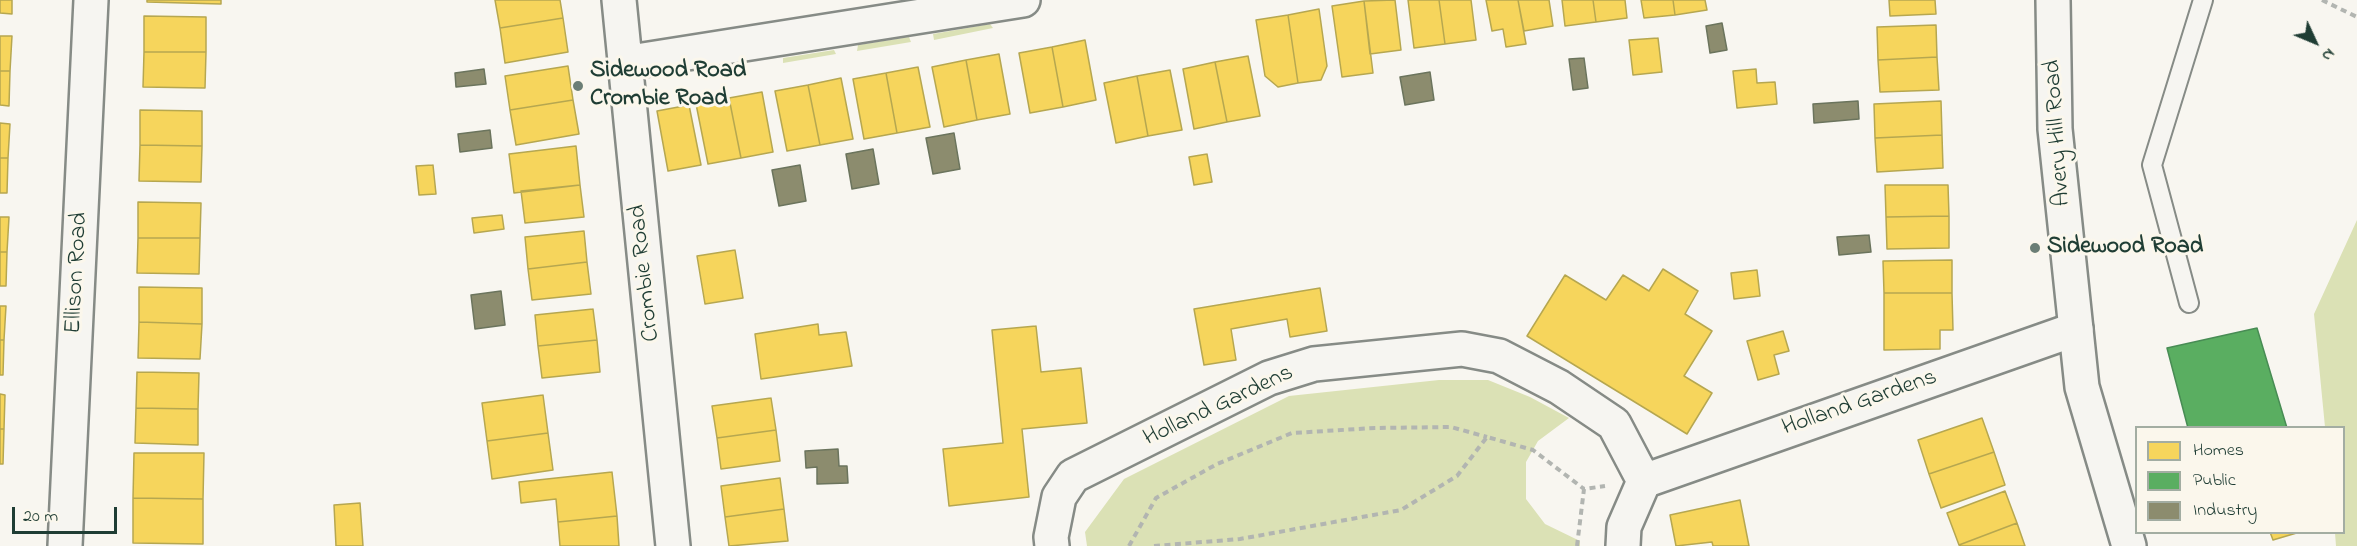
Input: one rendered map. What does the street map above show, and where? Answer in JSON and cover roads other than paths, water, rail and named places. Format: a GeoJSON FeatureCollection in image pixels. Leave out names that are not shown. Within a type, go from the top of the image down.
{"type":"FeatureCollection","features":[{"type":"Feature","properties":{"kind":"street","name":"Ellison Road"},"geometry":{"type":"LineString","coordinates":[[65,546],[91,0]]}},
{"type":"Feature","properties":{"kind":"street","name":"Crombie Road"},"geometry":{"type":"LineString","coordinates":[[619,0],[673,546]]}},
{"type":"Feature","properties":{"kind":"street"},"geometry":{"type":"LineString","coordinates":[[624,63],[1023,0]]}},
{"type":"Feature","properties":{"kind":"street","name":"Avery Hill Road"},"geometry":{"type":"LineString","coordinates":[[2053,0],[2055,129],[2082,387],[2129,546]]}},
{"type":"Feature","properties":{"kind":"street","name":"Holland Gardens"},"geometry":{"type":"LineString","coordinates":[[1052,546],[1051,537],[1059,497],[1072,476],[1269,378],[1314,364],[1462,349],[1499,356],[1559,387],[1614,424],[1644,481],[2076,329]]}},
{"type":"Feature","properties":{"kind":"street"},"geometry":{"type":"LineString","coordinates":[[1623,546],[1624,527],[1644,481]]}},
{"type":"Feature","properties":{"kind":"lane"},"geometry":{"type":"LineString","coordinates":[[2189,303],[2151,165],[2203,0]]}},
{"type":"Feature","properties":{"kind":"place","name":"Sidewood Road Crombie Road"},"geometry":{"type":"Point","coordinates":[578,86]}},
{"type":"Feature","properties":{"kind":"place","name":"Sidewood Road"},"geometry":{"type":"Point","coordinates":[2035,248]}}]}
